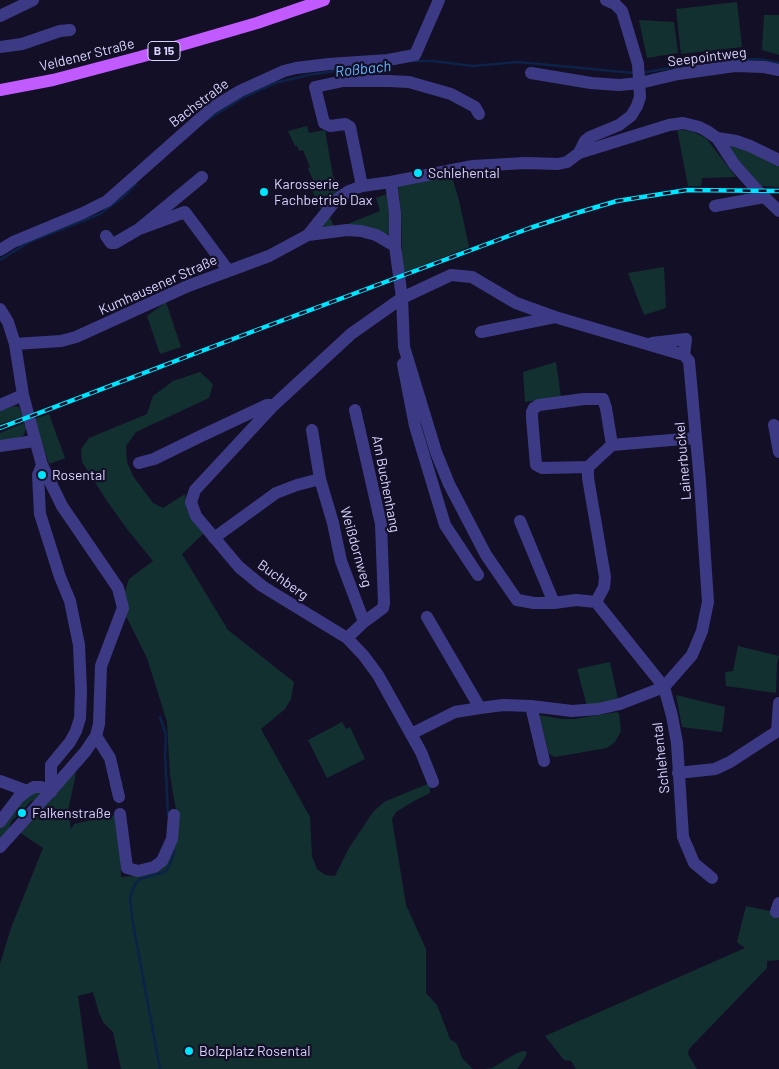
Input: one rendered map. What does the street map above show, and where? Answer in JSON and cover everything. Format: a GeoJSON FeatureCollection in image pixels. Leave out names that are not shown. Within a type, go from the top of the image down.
{"type":"FeatureCollection","features":[{"type":"Feature","properties":{"kind":"main road","name":"Veldener Straße"},"geometry":{"type":"LineString","coordinates":[[0,90],[53,80],[140,58],[257,23],[324,0]]}},
{"type":"Feature","properties":{"kind":"street"},"geometry":{"type":"LineString","coordinates":[[0,16],[33,0]]}},
{"type":"Feature","properties":{"kind":"street","name":"Bachstraße"},"geometry":{"type":"LineString","coordinates":[[0,250],[13,242],[107,201],[212,108],[240,91],[284,71],[296,68],[388,60],[415,55],[439,0]]}},
{"type":"Feature","properties":{"kind":"street"},"geometry":{"type":"LineString","coordinates":[[579,154],[585,141],[590,137],[620,125],[631,116],[639,102],[640,81],[638,64],[622,11],[615,4],[606,0]]}},
{"type":"Feature","properties":{"kind":"street"},"geometry":{"type":"LineString","coordinates":[[0,47],[22,44],[60,31],[70,30]]}},
{"type":"Feature","properties":{"kind":"street","name":"Seepointweg"},"geometry":{"type":"LineString","coordinates":[[531,73],[591,83],[620,85],[735,66],[764,67],[779,70]]}},
{"type":"Feature","properties":{"kind":"street"},"geometry":{"type":"LineString","coordinates":[[362,186],[350,127],[345,124],[330,126],[324,123],[315,87],[343,81],[382,80],[409,82],[451,94],[475,107],[479,114]]}},
{"type":"Feature","properties":{"kind":"street","name":"Kumhausener Straße"},"geometry":{"type":"LineString","coordinates":[[308,235],[336,200],[349,191],[362,186],[473,166],[525,163],[558,164],[566,162],[579,154],[669,125],[684,123],[699,127],[717,138],[736,141],[779,160]]}},
{"type":"Feature","properties":{"kind":"street"},"geometry":{"type":"LineString","coordinates":[[717,138],[734,164],[764,197],[779,210]]}},
{"type":"Feature","properties":{"kind":"street"},"geometry":{"type":"LineString","coordinates":[[139,229],[202,177]]}},
{"type":"Feature","properties":{"kind":"street"},"geometry":{"type":"LineString","coordinates":[[391,182],[395,213],[395,246],[402,298],[403,366],[410,404],[445,525],[478,575]]}},
{"type":"Feature","properties":{"kind":"street"},"geometry":{"type":"LineString","coordinates":[[715,206],[764,197]]}},
{"type":"Feature","properties":{"kind":"street"},"geometry":{"type":"LineString","coordinates":[[175,199],[228,270]]}},
{"type":"Feature","properties":{"kind":"street"},"geometry":{"type":"LineString","coordinates":[[106,236],[111,243],[114,243],[139,229],[185,212]]}},
{"type":"Feature","properties":{"kind":"street","name":"Kumhausener Straße"},"geometry":{"type":"LineString","coordinates":[[15,344],[61,341],[76,337],[144,305],[228,270],[269,256],[308,235],[347,230],[361,231],[376,235],[395,246]]}},
{"type":"Feature","properties":{"kind":"street","name":"Lainerbuckel"},"geometry":{"type":"LineString","coordinates":[[402,298],[451,274],[462,275],[478,280],[516,303],[555,317],[684,355],[689,361],[704,528],[708,602],[702,631],[692,655],[664,687]]}},
{"type":"Feature","properties":{"kind":"street","name":"Buchberg"},"geometry":{"type":"LineString","coordinates":[[402,298],[351,334],[274,405],[191,496],[192,509],[196,516],[239,567],[262,586],[347,638],[378,675],[412,734],[433,782]]}},
{"type":"Feature","properties":{"kind":"street"},"geometry":{"type":"LineString","coordinates":[[0,309],[8,322],[15,344],[22,396],[42,465],[62,506],[118,588],[122,603],[122,612],[100,666],[99,724],[96,736],[85,752],[0,847]]}},
{"type":"Feature","properties":{"kind":"street","name":"Lainerbuckel"},"geometry":{"type":"LineString","coordinates":[[481,332],[555,317]]}},
{"type":"Feature","properties":{"kind":"street"},"geometry":{"type":"LineString","coordinates":[[404,347],[436,452],[450,484],[486,555],[517,600],[534,603],[576,600],[596,602],[604,588],[605,577],[588,478],[588,467]]}},
{"type":"Feature","properties":{"kind":"street"},"geometry":{"type":"LineString","coordinates":[[0,405],[22,396]]}},
{"type":"Feature","properties":{"kind":"street"},"geometry":{"type":"LineString","coordinates":[[612,444],[606,408],[602,399],[584,399],[539,405],[532,412],[536,465],[542,468],[588,467],[612,444],[695,438]]}},
{"type":"Feature","properties":{"kind":"street","name":"Buchberg"},"geometry":{"type":"LineString","coordinates":[[139,464],[154,459],[250,413],[274,405]]}},
{"type":"Feature","properties":{"kind":"street","name":"Am Buchenhang"},"geometry":{"type":"LineString","coordinates":[[347,638],[383,608],[384,603],[381,524],[356,410]]}},
{"type":"Feature","properties":{"kind":"street"},"geometry":{"type":"LineString","coordinates":[[774,425],[779,452]]}},
{"type":"Feature","properties":{"kind":"street","name":"Weißdornweg"},"geometry":{"type":"LineString","coordinates":[[312,430],[320,479],[327,500],[341,561],[364,622]]}},
{"type":"Feature","properties":{"kind":"street"},"geometry":{"type":"LineString","coordinates":[[0,446],[34,442]]}},
{"type":"Feature","properties":{"kind":"street"},"geometry":{"type":"LineString","coordinates":[[42,465],[38,474],[40,514],[60,577],[70,601],[79,645],[81,691],[80,718],[70,742],[51,765],[50,792]]}},
{"type":"Feature","properties":{"kind":"street"},"geometry":{"type":"LineString","coordinates":[[214,538],[276,493],[320,479]]}},
{"type":"Feature","properties":{"kind":"street"},"geometry":{"type":"LineString","coordinates":[[520,521],[554,603]]}},
{"type":"Feature","properties":{"kind":"street","name":"Schlehental"},"geometry":{"type":"LineString","coordinates":[[596,602],[664,687],[677,742],[683,837],[694,863],[712,878]]}},
{"type":"Feature","properties":{"kind":"street"},"geometry":{"type":"LineString","coordinates":[[428,617],[480,708]]}},
{"type":"Feature","properties":{"kind":"street"},"geometry":{"type":"LineString","coordinates":[[412,734],[455,712],[503,705],[572,711],[598,709],[620,704],[664,687]]}},
{"type":"Feature","properties":{"kind":"street"},"geometry":{"type":"LineString","coordinates":[[678,773],[715,769],[723,766],[778,731],[779,703]]}},
{"type":"Feature","properties":{"kind":"street"},"geometry":{"type":"LineString","coordinates":[[531,706],[544,760]]}},
{"type":"Feature","properties":{"kind":"street"},"geometry":{"type":"LineString","coordinates":[[96,736],[110,758],[118,798]]}},
{"type":"Feature","properties":{"kind":"street"},"geometry":{"type":"LineString","coordinates":[[0,780],[27,791]]}},
{"type":"Feature","properties":{"kind":"street"},"geometry":{"type":"LineString","coordinates":[[0,822],[18,798],[27,791],[34,787],[42,787],[50,792]]}},
{"type":"Feature","properties":{"kind":"street"},"geometry":{"type":"LineString","coordinates":[[120,814],[127,868],[138,871],[154,867],[162,861],[172,839],[174,815]]}},
{"type":"Feature","properties":{"kind":"green space"},"geometry":{"type":"Polygon","coordinates":[[[737,2],[742,47],[681,54],[676,9],[737,2]]]}},
{"type":"Feature","properties":{"kind":"green space"},"geometry":{"type":"Polygon","coordinates":[[[764,15],[779,15],[779,55],[762,50],[764,15]]]}},
{"type":"Feature","properties":{"kind":"green space"},"geometry":{"type":"Polygon","coordinates":[[[639,20],[674,22],[678,53],[647,58],[639,20]]]}},
{"type":"Feature","properties":{"kind":"green space"},"geometry":{"type":"Polygon","coordinates":[[[307,126],[309,133],[325,130],[333,176],[340,193],[322,209],[319,207],[310,185],[314,182],[303,150],[299,151],[297,146],[295,146],[288,131],[307,126]]]}},
{"type":"Feature","properties":{"kind":"green space"},"geometry":{"type":"Polygon","coordinates":[[[677,129],[693,132],[706,138],[736,177],[702,178],[701,186],[688,186],[677,129]]]}},
{"type":"Feature","properties":{"kind":"green space"},"geometry":{"type":"Polygon","coordinates":[[[727,143],[779,164],[779,187],[761,186],[725,144],[727,143]]]}},
{"type":"Feature","properties":{"kind":"green space"},"geometry":{"type":"Polygon","coordinates":[[[451,174],[459,200],[469,247],[403,273],[399,251],[402,250],[398,185],[451,174]]]}},
{"type":"Feature","properties":{"kind":"green space"},"geometry":{"type":"Polygon","coordinates":[[[387,194],[391,233],[384,236],[324,231],[321,226],[329,215],[335,229],[380,211],[376,198],[387,194]]]}},
{"type":"Feature","properties":{"kind":"green space"},"geometry":{"type":"Polygon","coordinates":[[[664,267],[666,308],[644,315],[628,273],[664,267]]]}},
{"type":"Feature","properties":{"kind":"green space"},"geometry":{"type":"Polygon","coordinates":[[[166,302],[181,347],[160,354],[147,316],[166,302]]]}},
{"type":"Feature","properties":{"kind":"green space"},"geometry":{"type":"Polygon","coordinates":[[[556,362],[561,397],[525,402],[523,372],[556,362]]]}},
{"type":"Feature","properties":{"kind":"green space"},"geometry":{"type":"Polygon","coordinates":[[[200,372],[213,384],[209,398],[136,432],[126,446],[127,462],[133,476],[153,503],[163,508],[185,494],[187,510],[203,534],[182,554],[228,630],[294,682],[291,699],[285,709],[261,729],[310,817],[312,856],[317,869],[325,875],[335,876],[349,848],[373,812],[384,802],[430,783],[430,793],[396,812],[392,819],[406,905],[426,949],[426,993],[437,1005],[450,1039],[457,1044],[462,1058],[473,1069],[121,1069],[113,1032],[103,1022],[93,992],[78,996],[88,1069],[0,1069],[0,964],[11,928],[43,848],[19,832],[60,784],[76,773],[68,811],[71,830],[74,824],[119,814],[121,877],[135,876],[154,870],[177,816],[170,775],[167,722],[147,658],[126,616],[122,600],[129,579],[153,561],[107,501],[82,462],[81,449],[89,438],[147,414],[153,396],[173,381],[200,372]]]}},
{"type":"Feature","properties":{"kind":"green space"},"geometry":{"type":"Polygon","coordinates":[[[14,406],[19,407],[23,416],[0,424],[0,411],[14,406]]]}},
{"type":"Feature","properties":{"kind":"green space"},"geometry":{"type":"Polygon","coordinates":[[[49,414],[65,458],[49,464],[34,419],[49,414]]]}},
{"type":"Feature","properties":{"kind":"green space"},"geometry":{"type":"Polygon","coordinates":[[[24,423],[26,429],[23,436],[0,441],[0,433],[24,423]]]}},
{"type":"Feature","properties":{"kind":"green space"},"geometry":{"type":"Polygon","coordinates":[[[738,646],[779,656],[776,693],[726,686],[725,672],[733,671],[738,646]]]}},
{"type":"Feature","properties":{"kind":"green space"},"geometry":{"type":"Polygon","coordinates":[[[610,662],[618,699],[587,706],[577,669],[610,662]]]}},
{"type":"Feature","properties":{"kind":"green space"},"geometry":{"type":"Polygon","coordinates":[[[676,695],[725,707],[722,732],[682,727],[676,695]]]}},
{"type":"Feature","properties":{"kind":"green space"},"geometry":{"type":"Polygon","coordinates":[[[617,712],[619,714],[621,731],[615,742],[607,748],[555,757],[549,754],[539,715],[574,719],[617,712]]]}},
{"type":"Feature","properties":{"kind":"green space"},"geometry":{"type":"Polygon","coordinates":[[[342,722],[346,729],[350,727],[365,759],[327,778],[308,740],[342,722]]]}},
{"type":"Feature","properties":{"kind":"green space"},"geometry":{"type":"Polygon","coordinates":[[[28,792],[43,793],[38,799],[31,801],[11,822],[9,830],[0,840],[0,827],[28,792]]]}},
{"type":"Feature","properties":{"kind":"green space"},"geometry":{"type":"Polygon","coordinates":[[[746,906],[779,913],[779,960],[767,961],[767,968],[689,1049],[688,1054],[697,1069],[576,1069],[571,1061],[564,1060],[545,1036],[745,948],[737,942],[746,906]]]}},
{"type":"Feature","properties":{"kind":"green space"},"geometry":{"type":"Polygon","coordinates":[[[527,1052],[526,1056],[517,1069],[484,1069],[492,1068],[517,1053],[527,1052]]]}},
{"type":"Feature","properties":{"kind":"waterway","name":"Roßbach"},"geometry":{"type":"LineString","coordinates":[[642,73],[703,62],[759,59],[779,63]]}},
{"type":"Feature","properties":{"kind":"waterway","name":"Roßbach"},"geometry":{"type":"LineString","coordinates":[[413,61],[433,61],[473,66],[518,62],[634,73]]}},
{"type":"Feature","properties":{"kind":"waterway","name":"Roßbach"},"geometry":{"type":"LineString","coordinates":[[207,120],[244,97],[275,83],[308,75],[348,69]]}},
{"type":"Feature","properties":{"kind":"waterway","name":"Roßbach"},"geometry":{"type":"LineString","coordinates":[[0,260],[29,242],[100,214],[123,197],[136,184]]}},
{"type":"Feature","properties":{"kind":"waterway"},"geometry":{"type":"LineString","coordinates":[[160,717],[166,735],[168,815]]}},
{"type":"Feature","properties":{"kind":"waterway"},"geometry":{"type":"LineString","coordinates":[[160,1069],[132,918],[130,897],[135,884],[140,879],[165,872],[175,851]]}},
{"type":"Feature","properties":{"kind":"railway"},"geometry":{"type":"LineString","coordinates":[[0,428],[254,331],[530,228],[573,214],[617,201],[687,190],[779,191]]}},
{"type":"Feature","properties":{"kind":"place","name":"Schlehental"},"geometry":{"type":"Point","coordinates":[418,173]}},
{"type":"Feature","properties":{"kind":"place","name":"Karosserie Fachbetrieb Dax"},"geometry":{"type":"Point","coordinates":[264,192]}},
{"type":"Feature","properties":{"kind":"place","name":"Rosental"},"geometry":{"type":"Point","coordinates":[42,475]}},
{"type":"Feature","properties":{"kind":"place","name":"Falkenstraße"},"geometry":{"type":"Point","coordinates":[22,813]}},
{"type":"Feature","properties":{"kind":"place","name":"Bolzplatz Rosental"},"geometry":{"type":"Point","coordinates":[189,1051]}}]}
